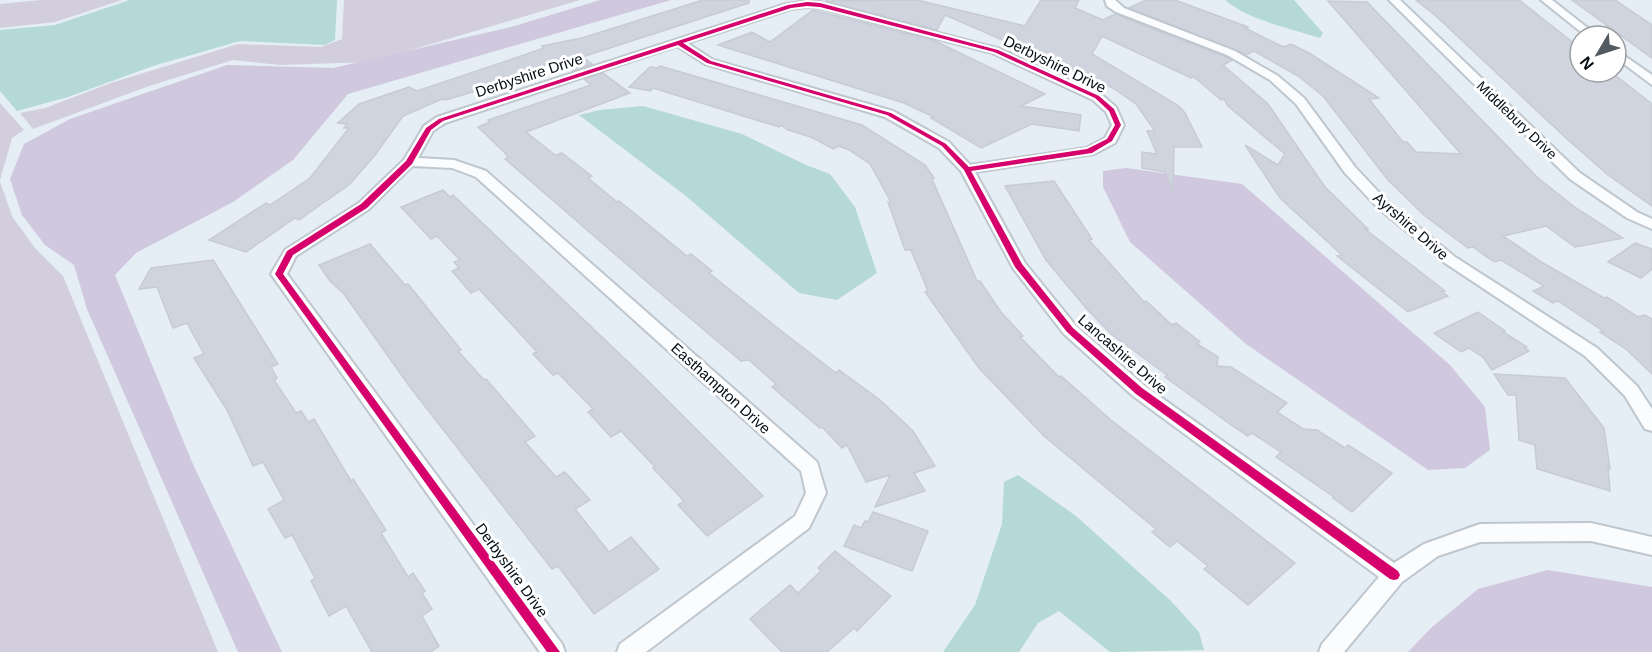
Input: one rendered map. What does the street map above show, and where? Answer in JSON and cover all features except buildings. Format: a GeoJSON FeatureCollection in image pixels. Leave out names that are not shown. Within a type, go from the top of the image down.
{"type":"FeatureCollection","features":[{"type":"Feature","properties":{"kind":"street","name":"Ayrshire Drive"},"geometry":{"type":"LineString","coordinates":[[1110,0],[1111,4],[1120,10],[1231,53],[1274,78],[1300,101],[1350,170],[1383,205],[1450,260],[1591,352],[1631,391],[1652,424]]}},
{"type":"Feature","properties":{"kind":"street","name":"Middlebury Drive"},"geometry":{"type":"LineString","coordinates":[[1394,0],[1575,176],[1652,225]]}},
{"type":"Feature","properties":{"kind":"street"},"geometry":{"type":"LineString","coordinates":[[1546,0],[1577,24]]}},
{"type":"Feature","properties":{"kind":"street","name":"Derbyshire Drive"},"geometry":{"type":"LineString","coordinates":[[554,652],[279,274],[290,254],[364,206],[409,162],[428,129],[441,120],[790,6],[820,5],[996,51],[1097,97],[1112,110],[1118,125],[1110,140],[1089,151],[967,169]]}},
{"type":"Feature","properties":{"kind":"street","name":"Lancashire Drive"},"geometry":{"type":"LineString","coordinates":[[678,42],[709,62],[889,114],[944,145],[967,169],[1018,265],[1070,330],[1139,391],[1394,575]]}},
{"type":"Feature","properties":{"kind":"street"},"geometry":{"type":"LineString","coordinates":[[1628,62],[1652,81]]}},
{"type":"Feature","properties":{"kind":"street","name":"Easthampton Drive"},"geometry":{"type":"LineString","coordinates":[[409,162],[454,164],[481,174],[810,467],[816,493],[802,522],[628,652]]}},
{"type":"Feature","properties":{"kind":"street"},"geometry":{"type":"LineString","coordinates":[[1330,652],[1394,575],[1431,550],[1480,534],[1592,532],[1652,546]]}},
{"type":"Feature","properties":{"kind":"shaded area"},"geometry":{"type":"Polygon","coordinates":[[[41,0],[122,0],[55,22],[0,28],[0,4],[41,0]]]}},
{"type":"Feature","properties":{"kind":"shaded area"},"geometry":{"type":"Polygon","coordinates":[[[130,0],[337,0],[335,40],[325,45],[240,41],[153,66],[68,97],[17,111],[0,91],[0,30],[55,25],[130,0]]]}},
{"type":"Feature","properties":{"kind":"shaded area"},"geometry":{"type":"Polygon","coordinates":[[[344,0],[580,0],[370,62],[280,65],[233,60],[149,86],[33,129],[20,113],[45,108],[111,83],[238,44],[321,47],[342,39],[344,0]]]}},
{"type":"Feature","properties":{"kind":"shaded area"},"geometry":{"type":"Polygon","coordinates":[[[600,0],[671,0],[348,94],[293,160],[233,202],[136,253],[115,275],[192,462],[282,652],[238,652],[87,309],[74,265],[45,245],[22,215],[10,179],[24,144],[70,119],[227,65],[333,68],[511,27],[600,0]]]}},
{"type":"Feature","properties":{"kind":"shaded area"},"geometry":{"type":"Polygon","coordinates":[[[1225,0],[1294,0],[1323,33],[1320,38],[1271,23],[1246,13],[1225,0]]]}},
{"type":"Feature","properties":{"kind":"shaded area"},"geometry":{"type":"Polygon","coordinates":[[[0,103],[24,130],[12,138],[0,180],[0,103]]]}},
{"type":"Feature","properties":{"kind":"shaded area"},"geometry":{"type":"Polygon","coordinates":[[[643,106],[742,134],[830,174],[855,207],[877,273],[837,300],[799,293],[686,196],[579,115],[600,110],[643,106]]]}},
{"type":"Feature","properties":{"kind":"shaded area"},"geometry":{"type":"Polygon","coordinates":[[[1126,168],[1242,184],[1450,365],[1485,407],[1490,450],[1465,468],[1428,470],[1246,344],[1130,242],[1103,187],[1103,171],[1126,168]]]}},
{"type":"Feature","properties":{"kind":"shaded area"},"geometry":{"type":"Polygon","coordinates":[[[0,182],[13,218],[35,248],[63,276],[218,652],[0,652],[0,182]]]}},
{"type":"Feature","properties":{"kind":"shaded area"},"geometry":{"type":"Polygon","coordinates":[[[1018,475],[1076,516],[1171,601],[1199,632],[1204,650],[1110,652],[1059,611],[1038,623],[1019,652],[943,652],[975,605],[1002,524],[1004,482],[1018,475]]]}},
{"type":"Feature","properties":{"kind":"shaded area"},"geometry":{"type":"Polygon","coordinates":[[[1548,570],[1652,587],[1652,652],[1408,652],[1431,628],[1478,589],[1548,570]]]}},
{"type":"Feature","properties":{"kind":"cycle path"},"geometry":{"type":"LineString","coordinates":[[554,652],[279,274],[290,253],[364,206],[409,162],[428,129],[441,120],[790,6],[820,5],[996,51],[1097,97],[1112,110],[1118,125],[1110,140],[1089,151],[967,169]]}},
{"type":"Feature","properties":{"kind":"cycle path"},"geometry":{"type":"LineString","coordinates":[[678,42],[709,62],[889,114],[944,145],[967,169],[1018,265],[1070,330],[1139,391],[1394,575]]}}]}
